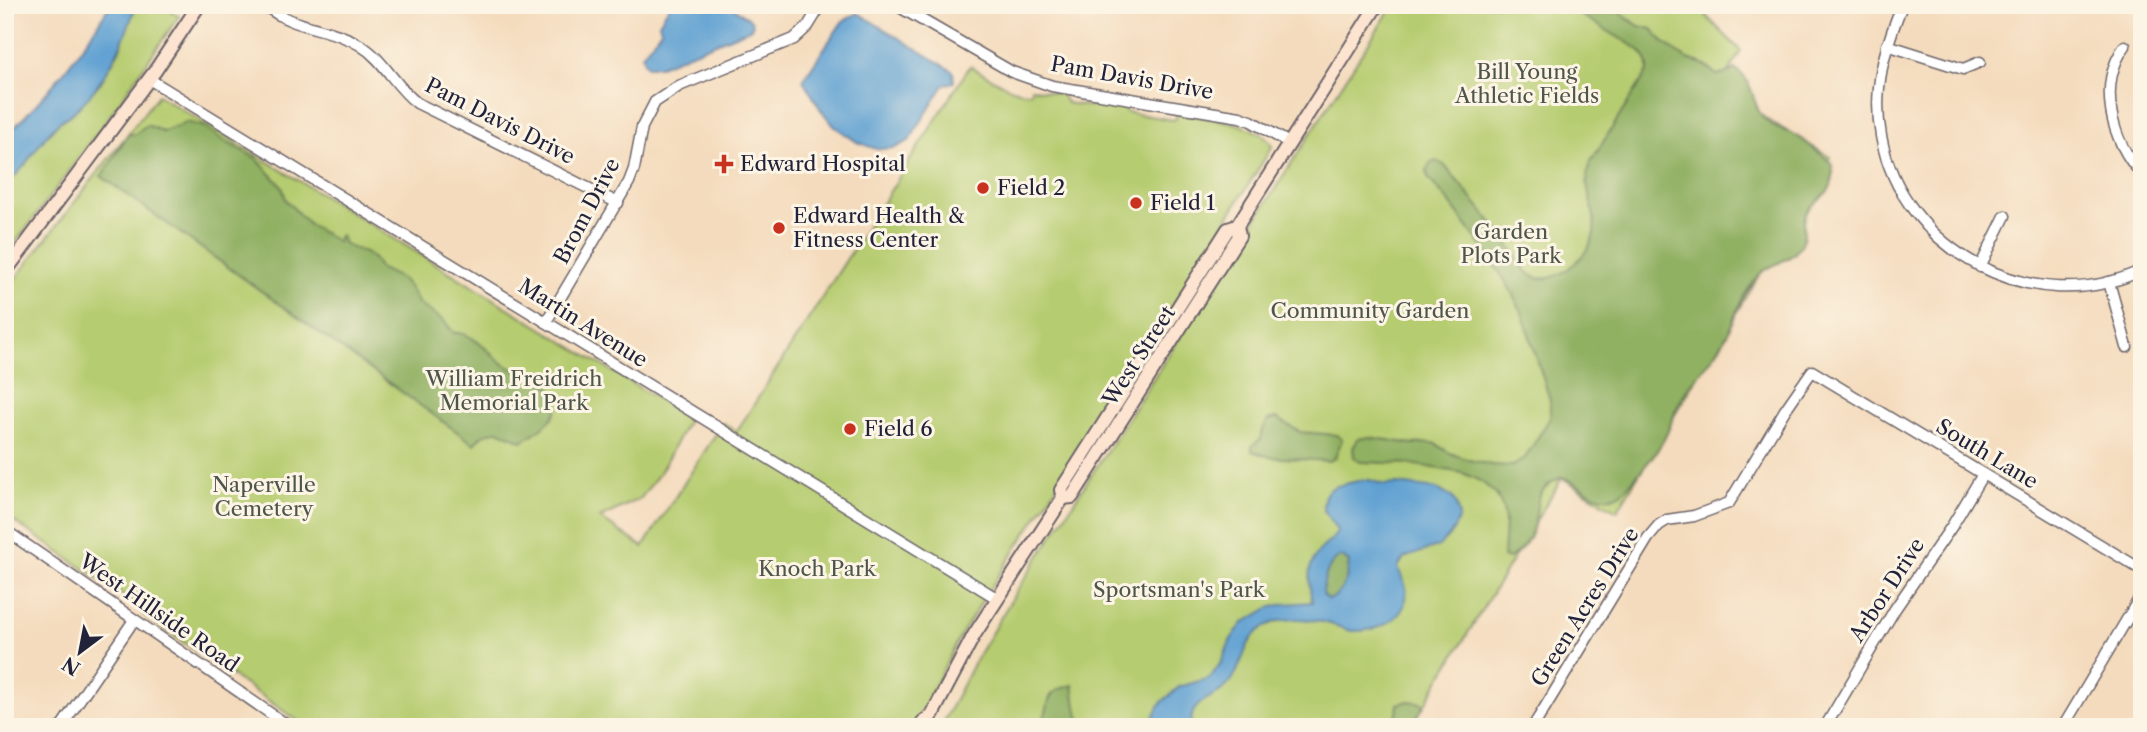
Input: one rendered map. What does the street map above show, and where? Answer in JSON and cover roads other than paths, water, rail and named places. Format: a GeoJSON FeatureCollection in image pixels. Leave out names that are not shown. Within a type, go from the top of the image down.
{"type":"FeatureCollection","features":[{"type":"Feature","properties":{"kind":"street"},"geometry":{"type":"LineString","coordinates":[[5,272],[149,79],[199,5]]}},
{"type":"Feature","properties":{"kind":"street","name":"Pam Davis Drive"},"geometry":{"type":"LineString","coordinates":[[265,5],[290,22],[359,44],[372,53],[417,103],[618,203]]}},
{"type":"Feature","properties":{"kind":"street","name":"Brom Drive"},"geometry":{"type":"LineString","coordinates":[[547,323],[618,203],[634,169],[642,127],[655,102],[679,86],[794,39],[808,26],[821,5]]}},
{"type":"Feature","properties":{"kind":"street","name":"Pam Davis Drive"},"geometry":{"type":"LineString","coordinates":[[896,5],[1012,72],[1052,86],[1240,117],[1289,143]]}},
{"type":"Feature","properties":{"kind":"street","name":"West Street"},"geometry":{"type":"LineString","coordinates":[[921,727],[923,722],[933,721],[974,635],[1063,498],[1061,490],[1228,229],[1237,226],[1377,5]]}},
{"type":"Feature","properties":{"kind":"street"},"geometry":{"type":"LineString","coordinates":[[1902,5],[1887,45],[1879,79],[1878,111],[1881,135],[1894,178],[1914,212],[1930,231],[1950,249],[1980,267],[2012,280],[2047,286],[2079,287],[2109,282],[2142,270]]}},
{"type":"Feature","properties":{"kind":"street"},"geometry":{"type":"LineString","coordinates":[[1887,45],[1963,69],[1980,62]]}},
{"type":"Feature","properties":{"kind":"street"},"geometry":{"type":"LineString","coordinates":[[2125,46],[2112,72],[2112,112],[2121,144],[2142,174]]}},
{"type":"Feature","properties":{"kind":"street","name":"Martin Avenue"},"geometry":{"type":"LineString","coordinates":[[149,79],[998,599]]}},
{"type":"Feature","properties":{"kind":"street"},"geometry":{"type":"LineString","coordinates":[[1980,267],[2005,216]]}},
{"type":"Feature","properties":{"kind":"street"},"geometry":{"type":"LineString","coordinates":[[2109,282],[2127,347]]}},
{"type":"Feature","properties":{"kind":"street","name":"South Lane"},"geometry":{"type":"LineString","coordinates":[[1812,371],[2142,570]]}},
{"type":"Feature","properties":{"kind":"street","name":"Green Acres Drive"},"geometry":{"type":"LineString","coordinates":[[1533,727],[1648,538],[1667,520],[1694,516],[1729,503],[1812,371]]}},
{"type":"Feature","properties":{"kind":"street","name":"Arbor Drive"},"geometry":{"type":"LineString","coordinates":[[1825,727],[1895,609],[1952,526],[1983,474]]}},
{"type":"Feature","properties":{"kind":"street","name":"West Hillside Road"},"geometry":{"type":"LineString","coordinates":[[5,530],[290,727]]}},
{"type":"Feature","properties":{"kind":"street"},"geometry":{"type":"LineString","coordinates":[[2063,727],[2142,594]]}},
{"type":"Feature","properties":{"kind":"street"},"geometry":{"type":"LineString","coordinates":[[61,727],[134,620]]}},
{"type":"Feature","properties":{"kind":"water"},"geometry":{"type":"Polygon","coordinates":[[[110,5],[136,5],[112,62],[86,100],[53,128],[5,186],[5,137],[62,74],[110,5]]]}},
{"type":"Feature","properties":{"kind":"water"},"geometry":{"type":"Polygon","coordinates":[[[670,5],[729,5],[751,20],[753,25],[750,29],[660,66],[647,66],[642,55],[661,30],[659,23],[670,5]]]}},
{"type":"Feature","properties":{"kind":"water"},"geometry":{"type":"Polygon","coordinates":[[[858,13],[953,71],[954,82],[944,85],[909,141],[895,148],[876,149],[857,142],[834,126],[803,80],[842,22],[858,13]]]}},
{"type":"Feature","properties":{"kind":"water"},"geometry":{"type":"Polygon","coordinates":[[[1361,480],[1384,485],[1437,489],[1452,497],[1456,503],[1459,517],[1448,537],[1439,546],[1404,558],[1398,567],[1406,594],[1404,606],[1399,613],[1386,624],[1361,631],[1310,620],[1291,619],[1264,627],[1251,639],[1233,679],[1222,690],[1197,706],[1192,727],[1148,727],[1161,703],[1179,687],[1210,678],[1243,623],[1269,608],[1312,602],[1309,580],[1311,566],[1317,553],[1333,538],[1337,530],[1323,510],[1323,501],[1334,487],[1361,480]],[[1341,556],[1329,567],[1323,594],[1329,600],[1344,584],[1349,562],[1341,556]]]}},
{"type":"Feature","properties":{"kind":"place","name":"Edward Hospital"},"geometry":{"type":"Point","coordinates":[724,164]}},
{"type":"Feature","properties":{"kind":"place","name":"Field 2"},"geometry":{"type":"Point","coordinates":[983,188]}},
{"type":"Feature","properties":{"kind":"place","name":"Field 1"},"geometry":{"type":"Point","coordinates":[1136,203]}},
{"type":"Feature","properties":{"kind":"place","name":"Edward Health & Fitness Center"},"geometry":{"type":"Point","coordinates":[779,228]}},
{"type":"Feature","properties":{"kind":"place","name":"Field 6"},"geometry":{"type":"Point","coordinates":[850,429]}},
{"type":"Feature","properties":{"kind":"park label","name":"Bill Young Athletic Fields"},"geometry":{"type":"Point","coordinates":[1527,84]}},
{"type":"Feature","properties":{"kind":"park label","name":"Garden Plots Park"},"geometry":{"type":"Point","coordinates":[1511,244]}},
{"type":"Feature","properties":{"kind":"park label","name":"Community Garden"},"geometry":{"type":"Point","coordinates":[1370,311]}},
{"type":"Feature","properties":{"kind":"park label","name":"William Freidrich Memorial Park"},"geometry":{"type":"Point","coordinates":[514,391]}},
{"type":"Feature","properties":{"kind":"park label","name":"Naperville Cemetery"},"geometry":{"type":"Point","coordinates":[264,497]}},
{"type":"Feature","properties":{"kind":"park label","name":"Knoch Park"},"geometry":{"type":"Point","coordinates":[817,569]}},
{"type":"Feature","properties":{"kind":"park label","name":"Sportsman's Park"},"geometry":{"type":"Point","coordinates":[1179,590]}}]}
